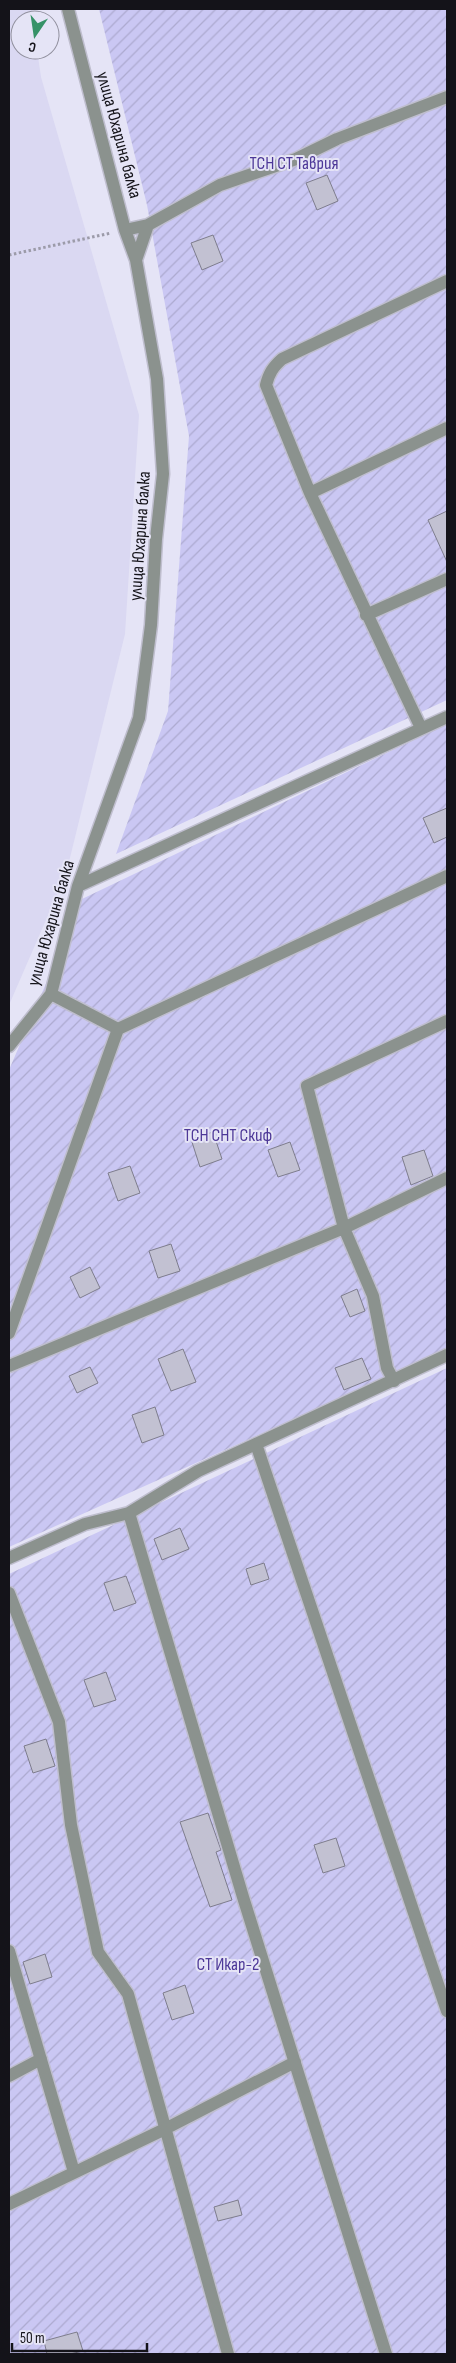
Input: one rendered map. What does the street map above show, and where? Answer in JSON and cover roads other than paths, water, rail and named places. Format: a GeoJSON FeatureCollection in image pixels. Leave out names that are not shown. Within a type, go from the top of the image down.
{"type":"FeatureCollection","features":[{"type":"Feature","properties":{"kind":"street","name":"улица Юхарина балка"},"geometry":{"type":"LineString","coordinates":[[9,1046],[51,994],[78,886],[139,718],[151,625],[156,539],[164,474],[157,379],[136,260],[125,230],[68,9]]}},
{"type":"Feature","properties":{"kind":"street"},"geometry":{"type":"LineString","coordinates":[[125,230],[148,225],[220,186],[296,159],[337,140],[447,97]]}},
{"type":"Feature","properties":{"kind":"street"},"geometry":{"type":"LineString","coordinates":[[136,260],[148,225]]}},
{"type":"Feature","properties":{"kind":"street"},"geometry":{"type":"LineString","coordinates":[[421,728],[310,493],[266,385],[274,366],[282,359],[447,281]]}},
{"type":"Feature","properties":{"kind":"street"},"geometry":{"type":"LineString","coordinates":[[310,493],[447,428]]}},
{"type":"Feature","properties":{"kind":"street"},"geometry":{"type":"LineString","coordinates":[[366,615],[447,579]]}},
{"type":"Feature","properties":{"kind":"street"},"geometry":{"type":"LineString","coordinates":[[78,886],[421,728],[447,718]]}},
{"type":"Feature","properties":{"kind":"street"},"geometry":{"type":"LineString","coordinates":[[9,1333],[118,1029],[447,876]]}},
{"type":"Feature","properties":{"kind":"street"},"geometry":{"type":"LineString","coordinates":[[51,994],[118,1029]]}},
{"type":"Feature","properties":{"kind":"street"},"geometry":{"type":"LineString","coordinates":[[394,1381],[387,1368],[373,1296],[344,1228],[307,1086],[447,1021]]}},
{"type":"Feature","properties":{"kind":"street"},"geometry":{"type":"LineString","coordinates":[[9,1366],[344,1228],[447,1178]]}},
{"type":"Feature","properties":{"kind":"street"},"geometry":{"type":"LineString","coordinates":[[9,1558],[85,1524],[128,1513],[198,1471],[447,1355]]}},
{"type":"Feature","properties":{"kind":"street"},"geometry":{"type":"LineString","coordinates":[[256,1444],[447,2010]]}},
{"type":"Feature","properties":{"kind":"street"},"geometry":{"type":"LineString","coordinates":[[128,1513],[243,1897],[386,2354]]}},
{"type":"Feature","properties":{"kind":"street"},"geometry":{"type":"LineString","coordinates":[[9,1593],[59,1722],[71,1825],[98,1952],[128,1994],[228,2354]]}},
{"type":"Feature","properties":{"kind":"street"},"geometry":{"type":"LineString","coordinates":[[9,1954],[74,2172]]}},
{"type":"Feature","properties":{"kind":"street"},"geometry":{"type":"LineString","coordinates":[[9,2076],[41,2060]]}},
{"type":"Feature","properties":{"kind":"street"},"geometry":{"type":"LineString","coordinates":[[9,2204],[295,2062]]}},
{"type":"Feature","properties":{"kind":"park label","name":"ТСН СТ Таврия"},"geometry":{"type":"Point","coordinates":[294,163]}},
{"type":"Feature","properties":{"kind":"park label","name":"ТСН СНТ Скиф"},"geometry":{"type":"Point","coordinates":[228,1135]}},
{"type":"Feature","properties":{"kind":"park label","name":"СТ Икар-2"},"geometry":{"type":"Point","coordinates":[228,1964]}}]}
